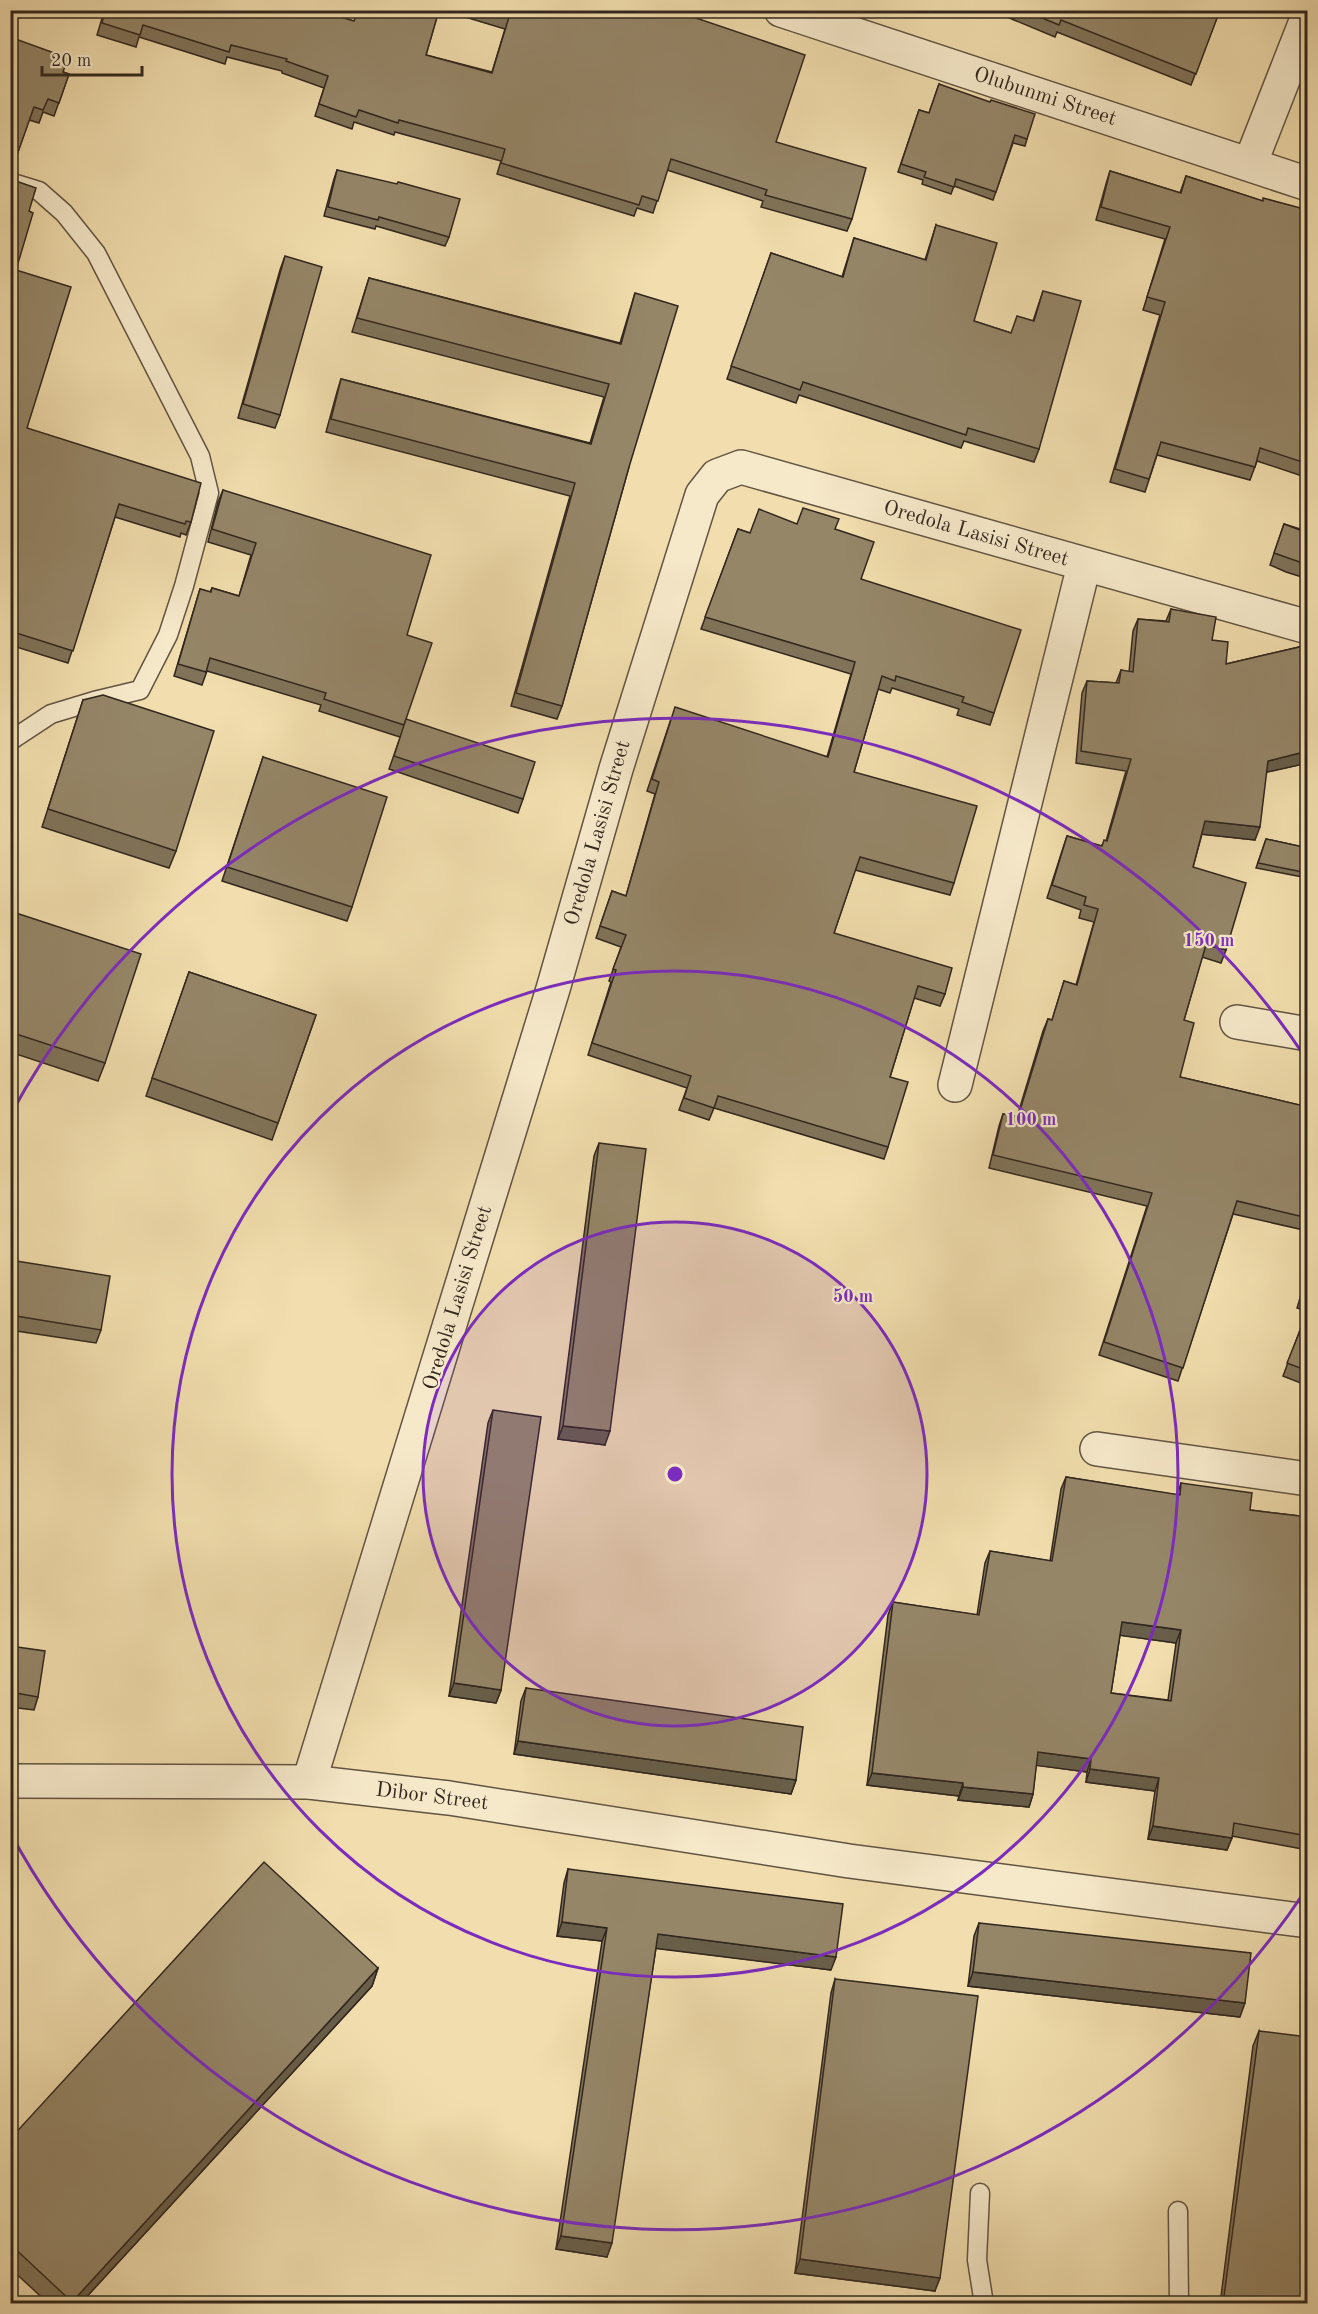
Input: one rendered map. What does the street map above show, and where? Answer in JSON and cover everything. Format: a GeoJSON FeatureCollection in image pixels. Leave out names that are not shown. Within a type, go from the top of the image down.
{"type":"FeatureCollection","features":[{"type":"Feature","properties":{"kind":"street","name":"Olubunmi Street"},"geometry":{"type":"LineString","coordinates":[[782,10],[847,21],[1308,184]]}},
{"type":"Feature","properties":{"kind":"street"},"geometry":{"type":"LineString","coordinates":[[1250,164],[1308,16]]}},
{"type":"Feature","properties":{"kind":"street","name":"Oredola Lasisi Street"},"geometry":{"type":"LineString","coordinates":[[309,1782],[553,989],[616,770],[702,495],[717,476],[741,467],[1308,627]]}},
{"type":"Feature","properties":{"kind":"street"},"geometry":{"type":"LineString","coordinates":[[955,1085],[1084,565]]}},
{"type":"Feature","properties":{"kind":"street"},"geometry":{"type":"LineString","coordinates":[[1237,1022],[1308,1034]]}},
{"type":"Feature","properties":{"kind":"street"},"geometry":{"type":"LineString","coordinates":[[1097,1449],[1308,1479]]}},
{"type":"Feature","properties":{"kind":"street","name":"Dibor Street"},"geometry":{"type":"LineString","coordinates":[[10,1781],[309,1782],[449,1798],[849,1861],[1308,1922]]}},
{"type":"Feature","properties":{"kind":"lane"},"geometry":{"type":"LineString","coordinates":[[10,182],[39,192],[64,213],[96,253],[200,456],[209,493],[171,625],[140,690],[94,700],[51,714],[10,741]]}},
{"type":"Feature","properties":{"kind":"lane"},"geometry":{"type":"LineString","coordinates":[[980,2193],[977,2260],[984,2304]]}},
{"type":"Feature","properties":{"kind":"lane"},"geometry":{"type":"LineString","coordinates":[[1178,2211],[1179,2304]]}},
{"type":"Feature","properties":{"kind":"building"},"geometry":{"type":"Polygon","coordinates":[[[105,10],[318,10],[354,21],[356,15],[364,17],[365,10],[439,10],[426,55],[492,73],[509,17],[487,10],[698,10],[696,18],[805,55],[776,142],[866,168],[852,219],[765,195],[767,190],[671,159],[658,201],[642,196],[639,205],[501,163],[505,149],[399,120],[398,123],[359,110],[356,117],[319,104],[328,76],[286,61],[287,59],[231,45],[229,52],[143,25],[140,35],[102,23],[105,10]]]}},
{"type":"Feature","properties":{"kind":"building"},"geometry":{"type":"Polygon","coordinates":[[[1023,10],[1220,10],[1196,74],[1061,20],[1059,25],[1023,10]]]}},
{"type":"Feature","properties":{"kind":"building"},"geometry":{"type":"Polygon","coordinates":[[[10,37],[68,58],[63,72],[69,74],[59,103],[48,99],[43,110],[34,107],[16,158],[10,160],[10,37]]]}},
{"type":"Feature","properties":{"kind":"building"},"geometry":{"type":"Polygon","coordinates":[[[939,84],[990,102],[991,100],[1035,114],[1027,139],[1015,135],[996,192],[956,179],[954,187],[924,177],[926,172],[901,164],[919,110],[929,113],[939,84]]]}},
{"type":"Feature","properties":{"kind":"building"},"geometry":{"type":"Polygon","coordinates":[[[337,170],[397,184],[398,182],[460,199],[449,237],[379,217],[378,220],[328,207],[337,170]]]}},
{"type":"Feature","properties":{"kind":"building"},"geometry":{"type":"Polygon","coordinates":[[[1110,171],[1181,193],[1186,176],[1263,201],[1263,198],[1308,210],[1308,464],[1260,448],[1255,467],[1161,442],[1149,479],[1115,469],[1165,302],[1147,297],[1170,227],[1101,207],[1110,171]]]}},
{"type":"Feature","properties":{"kind":"building"},"geometry":{"type":"Polygon","coordinates":[[[10,179],[36,188],[29,211],[33,213],[16,270],[71,287],[27,428],[201,483],[191,522],[186,521],[185,524],[119,504],[73,651],[10,631],[10,179]]]}},
{"type":"Feature","properties":{"kind":"building"},"geometry":{"type":"Polygon","coordinates":[[[936,225],[997,243],[974,321],[1011,333],[1017,316],[1034,321],[1043,291],[1081,301],[1039,449],[968,428],[966,435],[803,382],[800,390],[731,366],[771,253],[843,277],[854,238],[926,260],[936,225]]]}},
{"type":"Feature","properties":{"kind":"building"},"geometry":{"type":"Polygon","coordinates":[[[285,256],[322,267],[280,415],[243,404],[285,256]]]}},
{"type":"Feature","properties":{"kind":"building"},"geometry":{"type":"Polygon","coordinates":[[[369,278],[621,344],[635,293],[678,306],[629,467],[562,706],[516,693],[575,483],[331,419],[341,379],[591,444],[609,384],[357,318],[369,278]]]}},
{"type":"Feature","properties":{"kind":"building"},"geometry":{"type":"Polygon","coordinates":[[[223,490],[431,555],[407,635],[432,643],[404,725],[324,699],[326,693],[210,658],[206,672],[178,664],[200,589],[211,592],[212,588],[239,596],[256,543],[212,529],[223,490]]]}},
{"type":"Feature","properties":{"kind":"building"},"geometry":{"type":"Polygon","coordinates":[[[1308,507],[1308,565],[1274,553],[1284,524],[1300,530],[1308,507]]]}},
{"type":"Feature","properties":{"kind":"building"},"geometry":{"type":"Polygon","coordinates":[[[803,508],[839,519],[835,529],[874,542],[861,579],[1021,630],[994,713],[962,702],[964,697],[896,676],[895,681],[882,676],[854,772],[977,806],[954,883],[860,857],[834,933],[952,968],[945,994],[918,986],[890,1077],[908,1082],[888,1147],[718,1096],[714,1108],[684,1098],[691,1076],[592,1043],[616,970],[613,969],[626,935],[600,926],[612,891],[626,896],[659,782],[652,779],[675,707],[828,757],[855,662],[705,617],[738,529],[750,533],[759,509],[797,524],[803,508]]]}},
{"type":"Feature","properties":{"kind":"building"},"geometry":{"type":"Polygon","coordinates":[[[1171,609],[1216,617],[1212,640],[1228,642],[1226,664],[1308,645],[1308,751],[1268,761],[1260,827],[1205,821],[1193,867],[1246,883],[1226,950],[1206,945],[1184,1020],[1194,1023],[1180,1077],[1308,1107],[1308,1218],[1237,1201],[1183,1368],[1104,1342],[1152,1193],[993,1155],[1003,1114],[1018,1117],[1048,1019],[1052,1020],[1064,981],[1077,985],[1098,909],[1084,905],[1086,897],[1052,885],[1067,836],[1102,846],[1104,840],[1107,841],[1131,759],[1081,751],[1087,681],[1119,683],[1121,670],[1133,672],[1138,619],[1169,622],[1171,609]]]}},
{"type":"Feature","properties":{"kind":"building"},"geometry":{"type":"Polygon","coordinates":[[[103,695],[214,731],[176,851],[48,809],[83,700],[103,695]]]}},
{"type":"Feature","properties":{"kind":"building"},"geometry":{"type":"Polygon","coordinates":[[[406,719],[535,762],[523,799],[394,756],[406,719]]]}},
{"type":"Feature","properties":{"kind":"building"},"geometry":{"type":"Polygon","coordinates":[[[263,757],[387,797],[352,907],[227,867],[263,757]]]}},
{"type":"Feature","properties":{"kind":"building"},"geometry":{"type":"Polygon","coordinates":[[[1266,839],[1308,848],[1308,873],[1258,863],[1266,839]]]}},
{"type":"Feature","properties":{"kind":"building"},"geometry":{"type":"Polygon","coordinates":[[[13,912],[141,954],[105,1063],[10,1032],[10,920],[13,912]]]}},
{"type":"Feature","properties":{"kind":"building"},"geometry":{"type":"Polygon","coordinates":[[[189,972],[316,1015],[278,1123],[152,1078],[189,972]]]}},
{"type":"Feature","properties":{"kind":"building"},"geometry":{"type":"Polygon","coordinates":[[[599,1143],[646,1149],[610,1431],[563,1426],[599,1143]]]}},
{"type":"Feature","properties":{"kind":"building"},"geometry":{"type":"Polygon","coordinates":[[[10,1260],[110,1276],[101,1330],[10,1315],[10,1260]]]}},
{"type":"Feature","properties":{"kind":"building"},"geometry":{"type":"Polygon","coordinates":[[[1308,1275],[1308,1297],[1301,1296],[1308,1275]]]}},
{"type":"Feature","properties":{"kind":"building"},"geometry":{"type":"Polygon","coordinates":[[[1308,1311],[1308,1371],[1287,1363],[1308,1311]]]}},
{"type":"Feature","properties":{"kind":"building"},"geometry":{"type":"Polygon","coordinates":[[[493,1410],[541,1417],[501,1690],[454,1683],[493,1410]]]}},
{"type":"Feature","properties":{"kind":"building"},"geometry":{"type":"Polygon","coordinates":[[[1066,1477],[1180,1495],[1181,1483],[1252,1493],[1250,1510],[1308,1517],[1308,1836],[1234,1823],[1232,1838],[1153,1826],[1159,1778],[1090,1769],[1091,1759],[1038,1752],[1033,1794],[963,1787],[963,1783],[872,1773],[893,1602],[979,1615],[990,1551],[1052,1561],[1066,1477]],[[1122,1622],[1111,1693],[1171,1701],[1181,1630],[1122,1622]]]}},
{"type":"Feature","properties":{"kind":"building"},"geometry":{"type":"Polygon","coordinates":[[[10,1646],[45,1651],[38,1697],[10,1692],[10,1646]]]}},
{"type":"Feature","properties":{"kind":"building"},"geometry":{"type":"Polygon","coordinates":[[[526,1688],[803,1727],[796,1780],[518,1741],[526,1688]]]}},
{"type":"Feature","properties":{"kind":"building"},"geometry":{"type":"Polygon","coordinates":[[[264,1862],[378,1968],[72,2302],[10,2244],[10,2139],[264,1862]]]}},
{"type":"Feature","properties":{"kind":"building"},"geometry":{"type":"Polygon","coordinates":[[[568,1869],[843,1904],[836,1957],[658,1934],[612,2243],[561,2236],[607,1928],[562,1922],[568,1869]]]}},
{"type":"Feature","properties":{"kind":"building"},"geometry":{"type":"Polygon","coordinates":[[[979,1923],[1251,1953],[1245,2003],[973,1972],[979,1923]]]}},
{"type":"Feature","properties":{"kind":"building"},"geometry":{"type":"Polygon","coordinates":[[[835,1979],[978,1996],[940,2278],[800,2259],[835,1979]]]}},
{"type":"Feature","properties":{"kind":"building"},"geometry":{"type":"Polygon","coordinates":[[[1259,2031],[1308,2037],[1308,2304],[1223,2304],[1259,2031]]]}}]}
